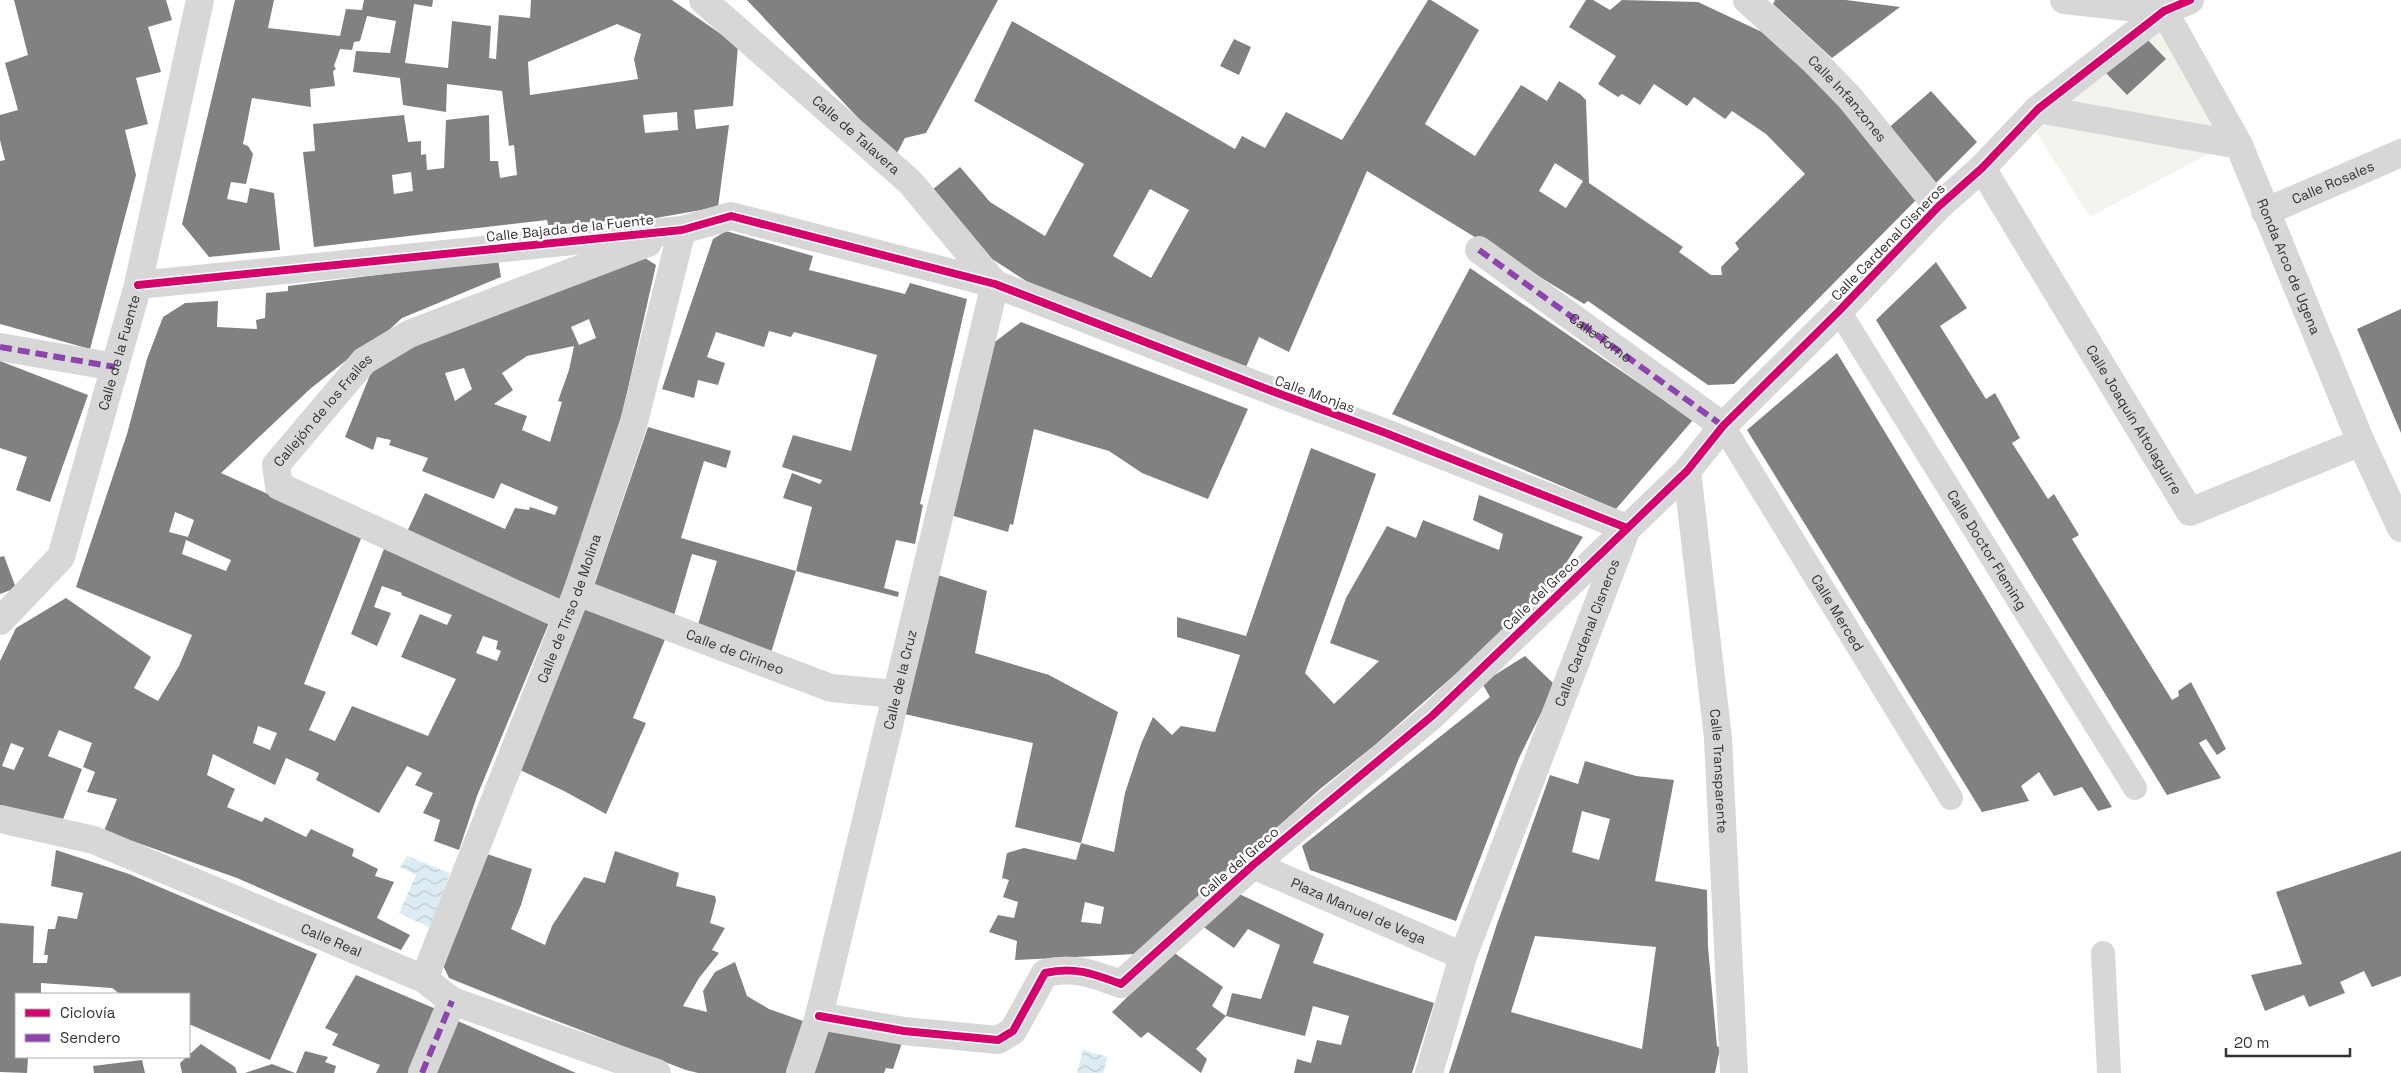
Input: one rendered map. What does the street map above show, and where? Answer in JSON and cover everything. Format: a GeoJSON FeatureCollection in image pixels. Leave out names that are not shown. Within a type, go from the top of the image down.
{"type":"FeatureCollection","features":[{"type":"Feature","properties":{"kind":"street","name":"Calle de la Fuente"},"geometry":{"type":"LineString","coordinates":[[0,621],[61,557],[138,285],[200,0]]}},
{"type":"Feature","properties":{"kind":"street","name":"Calle de Talavera"},"geometry":{"type":"LineString","coordinates":[[703,0],[910,182],[995,284]]}},
{"type":"Feature","properties":{"kind":"street","name":"Calle Infanzones"},"geometry":{"type":"LineString","coordinates":[[1747,0],[1850,98],[1938,207]]}},
{"type":"Feature","properties":{"kind":"street"},"geometry":{"type":"LineString","coordinates":[[2064,0],[2164,11]]}},
{"type":"Feature","properties":{"kind":"street","name":"Calle Cardenal Cisneros"},"geometry":{"type":"LineString","coordinates":[[1430,1073],[1464,956],[1627,528],[1687,471],[1723,426],[1839,311],[1938,207],[1982,168],[2038,109],[2164,11],[2190,0]]}},
{"type":"Feature","properties":{"kind":"street","name":"Ronda Arco de Ugena"},"geometry":{"type":"LineString","coordinates":[[2164,11],[2238,146],[2361,442],[2401,528]]}},
{"type":"Feature","properties":{"kind":"street"},"geometry":{"type":"LineString","coordinates":[[2038,109],[2238,146]]}},
{"type":"Feature","properties":{"kind":"street","name":"Calle Rosales"},"geometry":{"type":"LineString","coordinates":[[2265,212],[2401,153]]}},
{"type":"Feature","properties":{"kind":"street","name":"Calle Joaquín Altolaguirre"},"geometry":{"type":"LineString","coordinates":[[1982,168],[2190,512],[2361,442]]}},
{"type":"Feature","properties":{"kind":"street","name":"Calle Bajada de la Fuente"},"geometry":{"type":"LineString","coordinates":[[138,285],[682,230],[731,216],[995,284]]}},
{"type":"Feature","properties":{"kind":"street","name":"Calle de Tirso de Molina"},"geometry":{"type":"LineString","coordinates":[[424,979],[577,592],[634,422],[682,230]]}},
{"type":"Feature","properties":{"kind":"street","name":"Callejón de los Frailes"},"geometry":{"type":"LineString","coordinates":[[566,617],[279,486],[276,465],[364,361],[409,334],[682,230]]}},
{"type":"Feature","properties":{"kind":"street","name":"Calle Torno"},"geometry":{"type":"LineString","coordinates":[[1479,250],[1723,426]]}},
{"type":"Feature","properties":{"kind":"street","name":"Calle Monjas"},"geometry":{"type":"LineString","coordinates":[[995,284],[1262,388],[1383,432],[1627,528]]}},
{"type":"Feature","properties":{"kind":"street","name":"Calle de la Cruz"},"geometry":{"type":"LineString","coordinates":[[800,1073],[819,1016],[995,284]]}},
{"type":"Feature","properties":{"kind":"street"},"geometry":{"type":"LineString","coordinates":[[0,347],[115,367]]}},
{"type":"Feature","properties":{"kind":"street","name":"Calle Transparente"},"geometry":{"type":"LineString","coordinates":[[1687,471],[1718,738],[1734,1073]]}},
{"type":"Feature","properties":{"kind":"street","name":"Calle del Greco"},"geometry":{"type":"LineString","coordinates":[[819,1016],[904,1031],[998,1040],[1013,1031],[1045,973],[1062,969],[1088,972],[1121,984],[1253,865],[1432,716],[1627,528]]}},
{"type":"Feature","properties":{"kind":"street","name":"Calle de Cirineo"},"geometry":{"type":"LineString","coordinates":[[577,592],[831,688],[896,694]]}},
{"type":"Feature","properties":{"kind":"street","name":"Calle Real"},"geometry":{"type":"LineString","coordinates":[[0,819],[94,840],[424,979],[452,1001],[657,1073]]}},
{"type":"Feature","properties":{"kind":"street","name":"Plaza Manuel de Vega"},"geometry":{"type":"LineString","coordinates":[[1253,865],[1464,956]]}},
{"type":"Feature","properties":{"kind":"street"},"geometry":{"type":"LineString","coordinates":[[422,1073],[452,1001]]}},
{"type":"Feature","properties":{"kind":"lane","name":"Calle Doctor Fleming"},"geometry":{"type":"LineString","coordinates":[[1839,311],[2136,788]]}},
{"type":"Feature","properties":{"kind":"lane","name":"Calle Merced"},"geometry":{"type":"LineString","coordinates":[[1723,426],[1951,798]]}},
{"type":"Feature","properties":{"kind":"lane"},"geometry":{"type":"LineString","coordinates":[[2103,953],[2110,1073]]}},
{"type":"Feature","properties":{"kind":"shaded area"},"geometry":{"type":"Polygon","coordinates":[[[2157,26],[2227,144],[2090,217],[2033,127],[2157,26]]]}},
{"type":"Feature","properties":{"kind":"water"},"geometry":{"type":"Polygon","coordinates":[[[407,856],[450,873],[431,928],[399,913],[416,875],[400,867],[407,856]]]}},
{"type":"Feature","properties":{"kind":"water"},"geometry":{"type":"Polygon","coordinates":[[[1083,1050],[1108,1057],[1103,1073],[1077,1073],[1083,1050]]]}},
{"type":"Feature","properties":{"kind":"building"},"geometry":{"type":"Polygon","coordinates":[[[14,0],[166,0],[172,20],[148,27],[161,72],[136,78],[148,124],[125,130],[136,175],[90,349],[0,324],[0,161],[5,160],[0,140],[0,115],[18,110],[5,63],[28,55],[14,0]]]}},
{"type":"Feature","properties":{"kind":"building"},"geometry":{"type":"Polygon","coordinates":[[[235,0],[274,0],[268,28],[340,36],[346,9],[362,10],[364,0],[433,0],[432,7],[414,4],[405,63],[448,68],[452,21],[491,26],[489,58],[496,59],[499,15],[530,18],[531,0],[672,0],[738,46],[733,106],[694,110],[696,129],[729,125],[718,207],[656,218],[548,225],[547,220],[314,247],[303,152],[315,151],[313,124],[404,115],[408,142],[421,141],[421,155],[426,154],[427,170],[444,168],[446,120],[489,115],[490,161],[498,161],[500,178],[517,175],[514,145],[509,146],[502,91],[447,84],[446,112],[403,105],[400,78],[353,72],[356,51],[390,53],[396,21],[367,16],[360,41],[354,42],[352,50],[340,49],[334,66],[336,69],[333,71],[335,86],[310,89],[311,107],[252,98],[243,144],[248,146],[253,154],[246,184],[231,182],[227,199],[247,203],[250,188],[274,193],[280,250],[209,257],[182,224],[235,0]],[[617,24],[528,62],[530,95],[638,79],[634,59],[641,34],[617,24]],[[677,112],[643,115],[645,133],[678,130],[677,112]],[[411,172],[392,175],[394,194],[413,191],[411,172]]]}},
{"type":"Feature","properties":{"kind":"building"},"geometry":{"type":"Polygon","coordinates":[[[747,0],[998,0],[926,133],[905,138],[895,157],[747,0]]]}},
{"type":"Feature","properties":{"kind":"building"},"geometry":{"type":"Polygon","coordinates":[[[1428,0],[1431,0],[1479,30],[1425,124],[1475,156],[1521,85],[1547,101],[1559,81],[1586,100],[1589,183],[1683,247],[1679,252],[1711,275],[1722,275],[1721,267],[1739,249],[1735,243],[1805,174],[1766,134],[1732,111],[1725,119],[1694,97],[1687,106],[1654,84],[1640,105],[1622,94],[1618,97],[1598,84],[1616,56],[1569,27],[1586,0],[1593,0],[1610,10],[1622,0],[1698,2],[1779,40],[1841,96],[1918,198],[1734,384],[1708,385],[1588,301],[1584,304],[1367,171],[1289,352],[1259,337],[1246,367],[1040,290],[986,255],[932,190],[960,167],[990,202],[1045,236],[1084,164],[974,101],[1012,21],[1235,149],[1242,136],[1265,148],[1286,112],[1342,140],[1428,0]],[[1555,163],[1539,191],[1566,208],[1583,181],[1555,163]],[[1150,189],[1113,256],[1151,278],[1189,210],[1150,189]]]}},
{"type":"Feature","properties":{"kind":"building"},"geometry":{"type":"Polygon","coordinates":[[[1775,0],[1846,0],[1900,7],[1832,58],[1773,4],[1775,0]]]}},
{"type":"Feature","properties":{"kind":"building"},"geometry":{"type":"Polygon","coordinates":[[[2144,36],[2166,59],[2127,95],[2105,72],[2144,36]]]}},
{"type":"Feature","properties":{"kind":"building"},"geometry":{"type":"Polygon","coordinates":[[[1234,39],[1251,47],[1239,75],[1220,66],[1234,39]]]}},
{"type":"Feature","properties":{"kind":"building"},"geometry":{"type":"Polygon","coordinates":[[[1931,91],[1977,142],[1936,183],[1885,131],[1931,91]]]}},
{"type":"Feature","properties":{"kind":"building"},"geometry":{"type":"Polygon","coordinates":[[[726,231],[813,256],[809,270],[905,294],[910,283],[967,299],[920,504],[923,505],[915,544],[896,540],[884,588],[899,592],[898,597],[796,571],[812,507],[783,498],[792,473],[820,484],[822,480],[782,467],[793,435],[851,451],[877,355],[794,332],[791,337],[769,331],[764,347],[716,332],[707,357],[725,363],[718,385],[698,380],[694,398],[662,389],[713,239],[726,231]]]}},
{"type":"Feature","properties":{"kind":"building"},"geometry":{"type":"Polygon","coordinates":[[[645,258],[656,265],[622,415],[559,605],[406,534],[425,493],[505,529],[515,508],[529,510],[530,507],[555,515],[558,507],[501,483],[494,499],[422,471],[428,458],[389,445],[391,440],[377,437],[373,450],[345,437],[372,370],[423,338],[645,258]],[[589,319],[571,327],[579,345],[596,338],[589,319]],[[574,346],[527,356],[502,373],[513,390],[494,404],[527,416],[522,430],[550,442],[562,402],[558,401],[569,370],[574,346]],[[464,368],[445,373],[455,401],[472,389],[464,368]]]}},
{"type":"Feature","properties":{"kind":"building"},"geometry":{"type":"Polygon","coordinates":[[[498,260],[501,277],[402,318],[390,329],[389,334],[353,355],[310,389],[221,473],[362,536],[304,684],[326,692],[309,730],[335,741],[352,706],[428,736],[456,679],[401,657],[420,614],[447,625],[452,615],[401,595],[402,593],[382,586],[374,607],[391,613],[377,646],[351,634],[384,549],[551,618],[477,796],[459,850],[434,841],[440,820],[423,813],[433,793],[415,785],[422,773],[407,766],[379,813],[316,780],[319,773],[286,758],[275,785],[213,754],[207,775],[235,789],[227,807],[262,822],[265,817],[306,837],[311,829],[354,849],[352,856],[378,869],[375,876],[394,882],[377,918],[410,935],[401,950],[237,878],[104,831],[117,799],[87,792],[95,772],[83,767],[92,743],[59,730],[48,756],[82,769],[62,822],[0,806],[0,661],[16,628],[66,598],[151,657],[134,688],[158,701],[179,666],[192,635],[76,587],[127,434],[147,359],[163,317],[185,303],[218,301],[217,327],[257,329],[256,320],[265,318],[266,293],[288,291],[288,286],[498,260]],[[175,512],[169,532],[188,537],[194,520],[175,512]],[[186,540],[182,554],[226,571],[231,560],[186,540]],[[483,636],[476,653],[497,661],[501,651],[496,649],[498,641],[483,636]],[[258,726],[253,743],[270,750],[277,733],[258,726]],[[11,743],[2,766],[14,770],[24,748],[11,743]]]}},
{"type":"Feature","properties":{"kind":"building"},"geometry":{"type":"Polygon","coordinates":[[[1936,262],[1967,308],[1940,326],[1986,399],[1995,393],[2020,438],[2012,443],[2048,499],[2054,494],[2079,535],[2072,539],[2172,700],[2179,696],[2178,691],[2191,682],[2226,749],[2217,755],[2206,739],[2199,743],[2221,778],[2167,795],[1876,320],[1936,262]]]}},
{"type":"Feature","properties":{"kind":"building"},"geometry":{"type":"Polygon","coordinates":[[[1470,268],[1693,420],[1616,509],[1392,414],[1470,268]]]}},
{"type":"Feature","properties":{"kind":"building"},"geometry":{"type":"Polygon","coordinates":[[[2401,309],[2401,433],[2357,329],[2401,309]]]}},
{"type":"Feature","properties":{"kind":"building"},"geometry":{"type":"Polygon","coordinates":[[[1021,322],[1248,409],[1208,499],[1142,473],[1109,451],[1034,429],[1013,525],[1010,524],[1008,532],[947,514],[987,348],[1021,322]]]}},
{"type":"Feature","properties":{"kind":"building"},"geometry":{"type":"Polygon","coordinates":[[[1837,353],[2112,807],[2098,811],[2082,787],[2054,796],[2039,772],[2021,786],[2029,801],[1982,812],[1747,430],[1837,353]]]}},
{"type":"Feature","properties":{"kind":"building"},"geometry":{"type":"Polygon","coordinates":[[[0,361],[88,395],[50,502],[16,490],[27,457],[0,448],[0,361]]]}},
{"type":"Feature","properties":{"kind":"building"},"geometry":{"type":"Polygon","coordinates":[[[648,427],[731,451],[726,468],[704,461],[681,538],[796,571],[770,656],[697,628],[717,561],[692,554],[673,619],[593,589],[648,427]]]}},
{"type":"Feature","properties":{"kind":"building"},"geometry":{"type":"Polygon","coordinates":[[[1311,448],[1376,474],[1305,673],[1334,704],[1379,661],[1330,643],[1346,598],[1387,526],[1416,538],[1423,520],[1499,550],[1503,534],[1473,520],[1479,495],[1583,537],[1557,577],[1458,672],[1375,745],[1320,789],[1136,954],[1015,960],[1017,941],[989,932],[998,915],[1014,918],[1018,902],[1003,897],[1009,880],[1002,878],[1007,853],[1024,848],[1076,860],[1081,843],[1114,852],[1125,793],[1141,744],[1153,717],[1172,735],[1181,726],[1215,732],[1240,655],[1177,637],[1177,617],[1246,636],[1311,448]],[[1085,902],[1081,922],[1101,924],[1104,907],[1085,902]]]}},
{"type":"Feature","properties":{"kind":"building"},"geometry":{"type":"Polygon","coordinates":[[[4,556],[16,588],[0,594],[0,557],[4,556]]]}},
{"type":"Feature","properties":{"kind":"building"},"geometry":{"type":"Polygon","coordinates":[[[935,574],[987,591],[975,653],[1049,675],[1118,712],[1081,843],[1015,827],[1033,743],[900,713],[935,574]]]}},
{"type":"Feature","properties":{"kind":"building"},"geometry":{"type":"Polygon","coordinates":[[[586,604],[666,637],[633,718],[646,723],[606,814],[514,767],[586,604]]]}},
{"type":"Feature","properties":{"kind":"building"},"geometry":{"type":"Polygon","coordinates":[[[1525,656],[1555,685],[1519,758],[1456,921],[1310,870],[1302,846],[1490,697],[1482,683],[1525,656]]]}},
{"type":"Feature","properties":{"kind":"building"},"geometry":{"type":"Polygon","coordinates":[[[1585,761],[1636,776],[1674,780],[1655,881],[1707,890],[1708,947],[1717,1046],[1720,1048],[1715,1073],[1449,1073],[1497,924],[1550,775],[1578,784],[1585,761]],[[1582,811],[1572,852],[1599,860],[1610,819],[1582,811]],[[1535,936],[1511,1012],[1642,1049],[1656,947],[1535,936]]]}},
{"type":"Feature","properties":{"kind":"building"},"geometry":{"type":"Polygon","coordinates":[[[56,850],[129,874],[317,954],[270,1060],[190,1024],[190,993],[119,993],[112,988],[41,983],[41,993],[15,993],[15,1058],[28,1058],[27,1073],[0,1072],[0,923],[34,926],[33,963],[47,963],[48,955],[44,955],[48,929],[55,929],[58,916],[77,919],[83,893],[51,886],[56,850]]]}},
{"type":"Feature","properties":{"kind":"building"},"geometry":{"type":"Polygon","coordinates":[[[615,851],[679,873],[676,886],[715,896],[716,901],[710,923],[725,928],[712,950],[719,953],[699,978],[683,1006],[707,1012],[703,991],[715,972],[735,962],[747,996],[769,1009],[803,1021],[789,1073],[698,1073],[686,1070],[449,978],[442,963],[481,852],[532,869],[521,905],[511,929],[545,945],[552,926],[584,877],[605,883],[615,851]]]}},
{"type":"Feature","properties":{"kind":"building"},"geometry":{"type":"Polygon","coordinates":[[[2401,851],[2401,976],[2372,987],[2364,971],[2340,982],[2345,993],[2309,1007],[2304,995],[2265,1011],[2251,975],[2302,964],[2276,892],[2401,851]]]}},
{"type":"Feature","properties":{"kind":"building"},"geometry":{"type":"Polygon","coordinates":[[[1235,892],[1324,934],[1313,963],[1434,1003],[1412,1073],[1294,1073],[1297,1059],[1311,1063],[1317,1040],[1341,1045],[1349,1016],[1313,1006],[1305,1036],[1226,1016],[1232,993],[1261,999],[1280,945],[1248,929],[1234,948],[1202,926],[1235,892]]]}},
{"type":"Feature","properties":{"kind":"building"},"geometry":{"type":"Polygon","coordinates":[[[1173,952],[1223,987],[1212,1006],[1226,1016],[1196,1049],[1207,1059],[1201,1073],[1148,1032],[1141,1038],[1112,1012],[1173,952]]]}},
{"type":"Feature","properties":{"kind":"building"},"geometry":{"type":"Polygon","coordinates":[[[356,975],[443,1012],[415,1073],[376,1073],[380,1065],[332,1045],[338,1034],[325,1028],[356,975]]]}},
{"type":"Feature","properties":{"kind":"building"},"geometry":{"type":"Polygon","coordinates":[[[451,1018],[553,1063],[576,1073],[427,1073],[451,1018]]]}},
{"type":"Feature","properties":{"kind":"building"},"geometry":{"type":"Polygon","coordinates":[[[827,1023],[903,1040],[893,1069],[886,1068],[884,1073],[810,1073],[827,1023]]]}},
{"type":"Feature","properties":{"kind":"building"},"geometry":{"type":"Polygon","coordinates":[[[201,1044],[235,1067],[237,1073],[182,1073],[180,1063],[186,1058],[190,1058],[190,1054],[201,1044]]]}},
{"type":"Feature","properties":{"kind":"building"},"geometry":{"type":"Polygon","coordinates":[[[305,1051],[328,1057],[325,1062],[336,1066],[334,1073],[296,1073],[305,1051]]]}},
{"type":"Feature","properties":{"kind":"building"},"geometry":{"type":"Polygon","coordinates":[[[142,1060],[145,1073],[94,1073],[93,1066],[142,1060]]]}},
{"type":"Feature","properties":{"kind":"building"},"geometry":{"type":"Polygon","coordinates":[[[272,1064],[295,1073],[245,1073],[272,1064]]]}},
{"type":"Feature","properties":{"kind":"marked path"},"geometry":{"type":"LineString","coordinates":[[1479,250],[1723,426]]}},
{"type":"Feature","properties":{"kind":"marked path"},"geometry":{"type":"LineString","coordinates":[[0,347],[115,367]]}},
{"type":"Feature","properties":{"kind":"marked path"},"geometry":{"type":"LineString","coordinates":[[422,1073],[452,1001]]}},
{"type":"Feature","properties":{"kind":"cycle path"},"geometry":{"type":"LineString","coordinates":[[819,1016],[904,1031],[998,1040],[1013,1031],[1045,973],[1065,970],[1084,972],[1121,984],[1253,865],[1432,716],[1687,471],[1723,426],[1839,311],[1938,207],[1982,168],[2038,109],[2164,11],[2190,0]]}},
{"type":"Feature","properties":{"kind":"cycle path"},"geometry":{"type":"LineString","coordinates":[[138,285],[682,230],[731,216],[995,284],[1383,432],[1627,528]]}}]}
